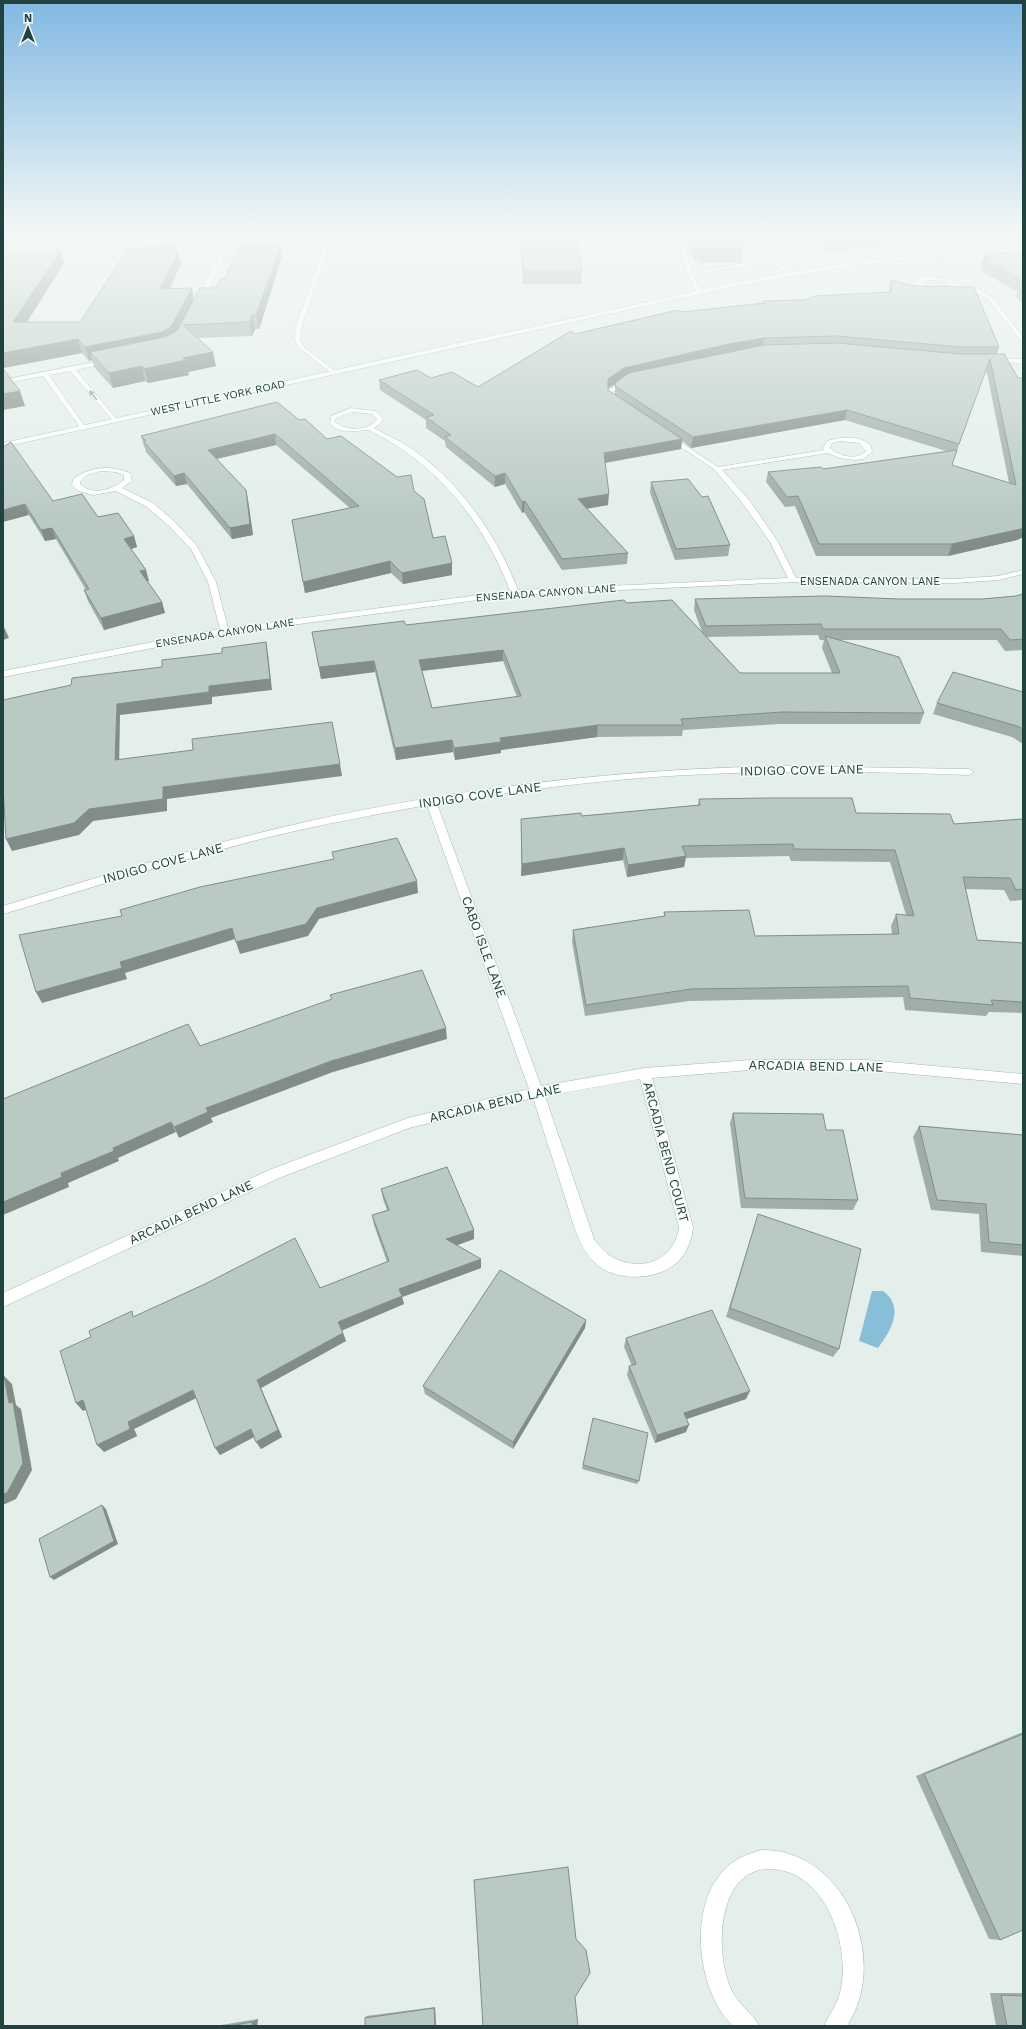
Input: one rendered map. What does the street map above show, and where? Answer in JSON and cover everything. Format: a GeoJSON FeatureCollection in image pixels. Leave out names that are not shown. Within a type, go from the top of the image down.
{"type":"FeatureCollection","features":[{"type":"Feature","properties":{"kind":"street"},"geometry":{"type":"LineString","coordinates":[[299,328],[297,339],[301,347],[334,373]]}},
{"type":"Feature","properties":{"kind":"street","name":"WEST LITTLE YORK ROAD"},"geometry":{"type":"LineString","coordinates":[[3,445],[538,328]]}},
{"type":"Feature","properties":{"kind":"street"},"geometry":{"type":"LineString","coordinates":[[1013,328],[1023,341]]}},
{"type":"Feature","properties":{"kind":"street"},"geometry":{"type":"LineString","coordinates":[[3,382],[114,360]]}},
{"type":"Feature","properties":{"kind":"street"},"geometry":{"type":"LineString","coordinates":[[988,361],[1023,361]]}},
{"type":"Feature","properties":{"kind":"street"},"geometry":{"type":"LineString","coordinates":[[72,369],[115,421]]}},
{"type":"Feature","properties":{"kind":"street"},"geometry":{"type":"LineString","coordinates":[[45,374],[83,428]]}},
{"type":"Feature","properties":{"kind":"street"},"geometry":{"type":"LineString","coordinates":[[623,406],[610,398],[611,390],[634,379]]}},
{"type":"Feature","properties":{"kind":"street"},"geometry":{"type":"LineString","coordinates":[[369,428],[375,426],[380,419],[374,412],[343,412],[333,417],[331,420],[335,426],[340,428],[354,430],[369,428],[402,445],[427,463],[449,485],[479,522],[498,554],[515,593]]}},
{"type":"Feature","properties":{"kind":"street"},"geometry":{"type":"LineString","coordinates":[[660,431],[717,468],[746,503],[774,542],[793,580]]}},
{"type":"Feature","properties":{"kind":"street"},"geometry":{"type":"LineString","coordinates":[[717,468],[829,451],[839,456],[852,458],[864,456],[870,451],[867,445],[862,442],[840,439],[829,442],[826,448],[829,451]]}},
{"type":"Feature","properties":{"kind":"street"},"geometry":{"type":"LineString","coordinates":[[118,489],[130,478],[128,474],[118,470],[93,471],[85,474],[76,481],[78,489],[92,493],[118,489],[150,505],[172,524],[194,548],[212,582],[225,631]]}},
{"type":"Feature","properties":{"kind":"street","name":"ENSENADA CANYON LANE"},"geometry":{"type":"LineString","coordinates":[[3,674],[225,631],[515,593],[793,580],[955,581],[998,578],[1023,572]]}},
{"type":"Feature","properties":{"kind":"street","name":"INDIGO COVE LANE"},"geometry":{"type":"LineString","coordinates":[[3,910],[119,875],[254,838],[353,816],[431,801],[550,784],[668,773],[859,768],[969,772]]}},
{"type":"Feature","properties":{"kind":"street","name":"CABO ISLE LANE"},"geometry":{"type":"LineString","coordinates":[[431,801],[537,1092]]}},
{"type":"Feature","properties":{"kind":"street","name":"ARCADIA BEND LANE"},"geometry":{"type":"LineString","coordinates":[[3,1300],[274,1174],[408,1123],[537,1092],[645,1073],[750,1064],[867,1065],[1023,1079]]}},
{"type":"Feature","properties":{"kind":"street","name":"ARCADIA BEND COURT"},"geometry":{"type":"LineString","coordinates":[[537,1092],[590,1247],[602,1259],[617,1267],[633,1271],[650,1270],[664,1264],[677,1254],[684,1241],[686,1227],[645,1073]]}},
{"type":"Feature","properties":{"kind":"street"},"geometry":{"type":"LineString","coordinates":[[748,2026],[729,2006],[717,1977],[711,1949],[712,1920],[720,1895],[733,1875],[751,1862],[771,1859],[792,1862],[814,1875],[831,1895],[844,1921],[853,1949],[853,1979],[847,2006],[835,2026]]}},
{"type":"Feature","properties":{"kind":"water"},"geometry":{"type":"Polygon","coordinates":[[[872,1291],[883,1291],[890,1297],[895,1312],[891,1327],[878,1348],[859,1341],[872,1291]]]}},
{"type":"Feature","properties":{"kind":"building"},"geometry":{"type":"Polygon","coordinates":[[[3,328],[170,328],[162,332],[85,347],[78,339],[3,353],[3,328]]]}},
{"type":"Feature","properties":{"kind":"building"},"geometry":{"type":"Polygon","coordinates":[[[179,328],[186,328],[213,352],[183,358],[186,360],[144,369],[142,366],[109,373],[90,352],[165,337],[177,331],[179,328]]]}},
{"type":"Feature","properties":{"kind":"building"},"geometry":{"type":"Polygon","coordinates":[[[602,328],[991,328],[999,347],[961,347],[836,336],[764,338],[729,344],[624,368],[608,379],[608,390],[682,439],[604,453],[609,494],[578,499],[628,553],[562,559],[525,501],[522,502],[505,473],[495,476],[445,437],[451,435],[426,417],[434,415],[379,380],[417,370],[431,378],[452,372],[478,387],[571,331],[575,334],[602,328]]]}},
{"type":"Feature","properties":{"kind":"building"},"geometry":{"type":"Polygon","coordinates":[[[836,343],[961,354],[1004,354],[1018,378],[1023,379],[1023,528],[952,544],[819,544],[798,496],[787,497],[768,472],[821,467],[823,469],[957,450],[952,465],[1016,485],[990,359],[959,444],[847,410],[693,437],[615,386],[616,382],[629,373],[764,345],[836,343]]]}},
{"type":"Feature","properties":{"kind":"building"},"geometry":{"type":"Polygon","coordinates":[[[4,370],[20,391],[3,394],[4,370]]]}},
{"type":"Feature","properties":{"kind":"building"},"geometry":{"type":"Polygon","coordinates":[[[277,402],[299,420],[305,419],[327,439],[341,436],[397,477],[411,475],[414,491],[424,499],[433,538],[445,536],[452,563],[402,573],[390,561],[303,582],[292,520],[359,506],[275,434],[208,450],[246,490],[250,524],[230,528],[184,473],[174,476],[144,442],[146,441],[141,436],[277,402]]]}},
{"type":"Feature","properties":{"kind":"building"},"geometry":{"type":"Polygon","coordinates":[[[11,442],[53,501],[82,494],[98,517],[118,513],[134,536],[124,539],[146,570],[140,571],[162,602],[101,618],[84,590],[89,589],[52,528],[41,530],[25,504],[3,510],[3,447],[11,442]]]}},
{"type":"Feature","properties":{"kind":"building"},"geometry":{"type":"Polygon","coordinates":[[[688,479],[702,497],[708,496],[730,545],[676,549],[651,482],[688,479]]]}},
{"type":"Feature","properties":{"kind":"building"},"geometry":{"type":"Polygon","coordinates":[[[1023,594],[1023,639],[1010,640],[1001,629],[823,629],[821,624],[706,626],[695,599],[825,596],[900,599],[982,599],[1023,594]]]}},
{"type":"Feature","properties":{"kind":"building"},"geometry":{"type":"Polygon","coordinates":[[[624,600],[626,603],[672,600],[740,673],[840,673],[825,636],[899,657],[924,713],[782,712],[681,719],[683,725],[598,725],[500,738],[501,742],[454,748],[452,740],[395,748],[374,661],[319,667],[312,632],[404,621],[406,625],[624,600]],[[503,650],[419,660],[432,708],[521,696],[503,650]]]}},
{"type":"Feature","properties":{"kind":"building"},"geometry":{"type":"Polygon","coordinates":[[[266,642],[270,679],[209,686],[209,692],[117,704],[115,760],[193,750],[192,739],[332,722],[340,764],[163,787],[163,799],[89,809],[74,823],[6,839],[3,786],[3,700],[71,685],[72,678],[162,667],[162,660],[222,653],[222,648],[266,642]]]}},
{"type":"Feature","properties":{"kind":"building"},"geometry":{"type":"Polygon","coordinates":[[[953,672],[1023,692],[1023,729],[937,703],[953,672]]]}},
{"type":"Feature","properties":{"kind":"building"},"geometry":{"type":"Polygon","coordinates":[[[852,798],[856,813],[950,814],[954,824],[1023,819],[1023,889],[1016,890],[1010,878],[963,877],[977,940],[1023,943],[1023,1002],[991,1000],[993,1005],[910,998],[908,986],[691,989],[586,1005],[573,930],[665,916],[664,912],[749,910],[755,936],[899,934],[896,914],[914,916],[895,850],[794,849],[793,844],[682,846],[686,856],[628,865],[624,848],[522,864],[521,819],[581,813],[582,816],[700,805],[699,799],[852,798]]]}},
{"type":"Feature","properties":{"kind":"building"},"geometry":{"type":"Polygon","coordinates":[[[397,838],[417,881],[317,908],[306,924],[236,942],[232,928],[120,962],[122,968],[36,992],[19,935],[122,916],[120,910],[200,887],[334,859],[332,852],[397,838]]]}},
{"type":"Feature","properties":{"kind":"building"},"geometry":{"type":"Polygon","coordinates":[[[422,970],[446,1028],[331,1061],[206,1108],[208,1112],[174,1127],[171,1122],[113,1148],[114,1151],[61,1173],[62,1177],[3,1202],[3,1099],[188,1024],[200,1046],[332,999],[330,995],[422,970]]]}},
{"type":"Feature","properties":{"kind":"building"},"geometry":{"type":"Polygon","coordinates":[[[733,1113],[823,1114],[826,1130],[843,1130],[858,1200],[745,1198],[733,1113]]]}},
{"type":"Feature","properties":{"kind":"building"},"geometry":{"type":"Polygon","coordinates":[[[919,1126],[1023,1135],[1023,1245],[989,1242],[986,1204],[937,1200],[919,1126]]]}},
{"type":"Feature","properties":{"kind":"building"},"geometry":{"type":"Polygon","coordinates":[[[447,1167],[474,1230],[446,1239],[481,1259],[399,1289],[402,1296],[338,1322],[343,1333],[257,1380],[278,1430],[256,1442],[251,1429],[215,1448],[193,1390],[128,1422],[130,1429],[97,1445],[83,1400],[76,1403],[60,1351],[91,1337],[89,1331],[132,1311],[133,1317],[205,1284],[295,1238],[320,1288],[389,1261],[372,1215],[389,1210],[381,1189],[447,1167]]]}},
{"type":"Feature","properties":{"kind":"building"},"geometry":{"type":"Polygon","coordinates":[[[758,1214],[861,1249],[839,1349],[730,1308],[758,1214]]]}},
{"type":"Feature","properties":{"kind":"building"},"geometry":{"type":"Polygon","coordinates":[[[500,1270],[586,1320],[513,1442],[423,1386],[500,1270]]]}},
{"type":"Feature","properties":{"kind":"building"},"geometry":{"type":"Polygon","coordinates":[[[712,1310],[750,1391],[684,1413],[689,1425],[657,1435],[629,1366],[636,1364],[626,1338],[712,1310]]]}},
{"type":"Feature","properties":{"kind":"building"},"geometry":{"type":"Polygon","coordinates":[[[4,1376],[9,1403],[13,1402],[23,1463],[7,1493],[3,1494],[3,1377],[4,1376]]]}},
{"type":"Feature","properties":{"kind":"building"},"geometry":{"type":"Polygon","coordinates":[[[593,1418],[648,1433],[639,1481],[583,1465],[593,1418]]]}},
{"type":"Feature","properties":{"kind":"building"},"geometry":{"type":"Polygon","coordinates":[[[102,1505],[114,1541],[50,1577],[39,1539],[102,1505]]]}},
{"type":"Feature","properties":{"kind":"building"},"geometry":{"type":"Polygon","coordinates":[[[1023,1734],[1023,1930],[1000,1940],[924,1774],[1023,1734]]]}},
{"type":"Feature","properties":{"kind":"building"},"geometry":{"type":"Polygon","coordinates":[[[568,1867],[576,1939],[586,1950],[590,1973],[575,1997],[578,2026],[483,2026],[474,1880],[568,1867]]]}},
{"type":"Feature","properties":{"kind":"building"},"geometry":{"type":"Polygon","coordinates":[[[1001,1995],[1023,1996],[1023,2026],[1007,2026],[1001,1995]]]}},
{"type":"Feature","properties":{"kind":"building"},"geometry":{"type":"Polygon","coordinates":[[[434,2008],[435,2026],[365,2026],[365,2018],[434,2008]]]}},
{"type":"Feature","properties":{"kind":"building"},"geometry":{"type":"Polygon","coordinates":[[[252,2022],[252,2026],[229,2026],[252,2022]]]}}]}
